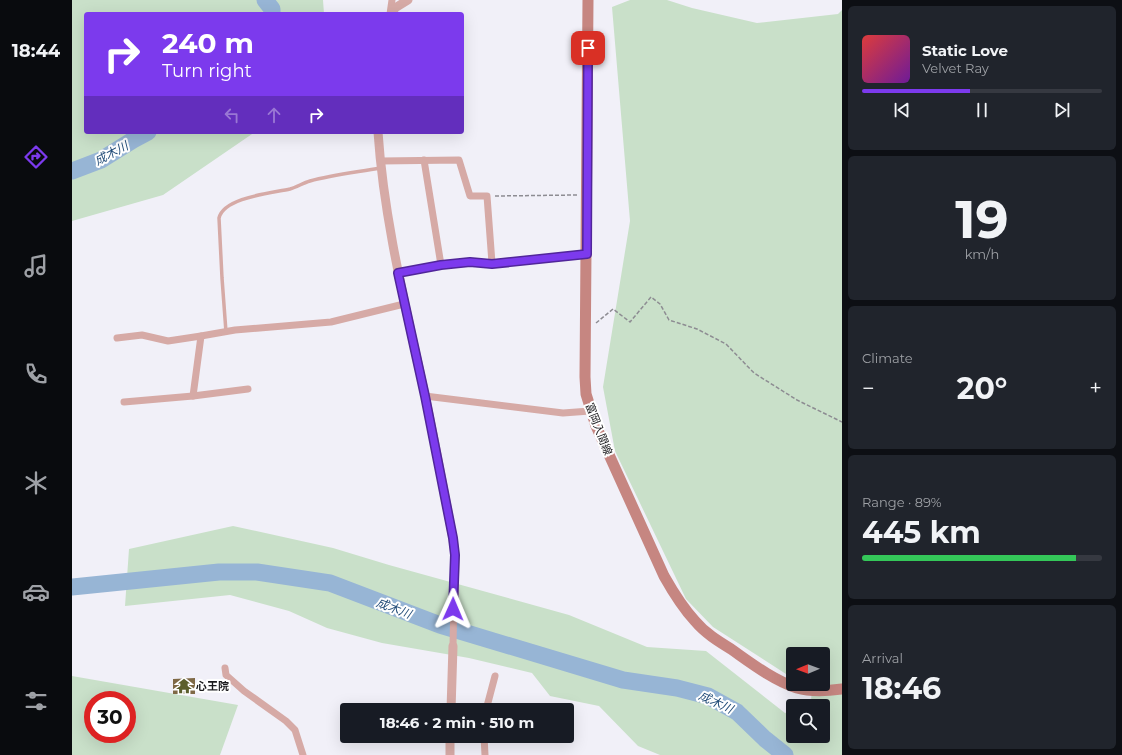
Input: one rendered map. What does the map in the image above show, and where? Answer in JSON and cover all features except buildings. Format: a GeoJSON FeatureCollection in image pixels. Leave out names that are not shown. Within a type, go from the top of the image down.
{"type":"FeatureCollection","features":[{"type":"Feature","properties":{"kind":"main road","name":"富岡入間線"},"geometry":{"type":"LineString","coordinates":[[588,0],[585,377],[586,394],[590,411],[664,576],[674,593],[696,623],[710,635],[762,670],[796,688],[826,691],[842,689]]}},
{"type":"Feature","properties":{"kind":"street"},"geometry":{"type":"LineString","coordinates":[[391,12],[392,0]]}},
{"type":"Feature","properties":{"kind":"street"},"geometry":{"type":"LineString","coordinates":[[392,12],[395,8],[408,0]]}},
{"type":"Feature","properties":{"kind":"street"},"geometry":{"type":"LineString","coordinates":[[378,134],[381,164],[398,273],[425,396],[453,538],[455,555],[451,703]]}},
{"type":"Feature","properties":{"kind":"street"},"geometry":{"type":"LineString","coordinates":[[381,164],[424,160],[458,160],[470,196],[487,196],[492,264]]}},
{"type":"Feature","properties":{"kind":"street"},"geometry":{"type":"LineString","coordinates":[[424,160],[441,265]]}},
{"type":"Feature","properties":{"kind":"street"},"geometry":{"type":"LineString","coordinates":[[398,273],[441,265],[470,262],[492,264],[587,254]]}},
{"type":"Feature","properties":{"kind":"street"},"geometry":{"type":"LineString","coordinates":[[117,338],[142,335],[168,341],[226,332],[331,322],[404,304]]}},
{"type":"Feature","properties":{"kind":"street"},"geometry":{"type":"LineString","coordinates":[[193,396],[201,336]]}},
{"type":"Feature","properties":{"kind":"street"},"geometry":{"type":"LineString","coordinates":[[124,402],[193,396],[248,389]]}},
{"type":"Feature","properties":{"kind":"street"},"geometry":{"type":"LineString","coordinates":[[425,396],[563,413],[590,411]]}},
{"type":"Feature","properties":{"kind":"street"},"geometry":{"type":"LineString","coordinates":[[225,668],[226,675],[244,691],[286,721],[295,730],[303,755]]}},
{"type":"Feature","properties":{"kind":"street"},"geometry":{"type":"LineString","coordinates":[[488,703],[495,676]]}},
{"type":"Feature","properties":{"kind":"street"},"geometry":{"type":"LineString","coordinates":[[450,743],[450,755]]}},
{"type":"Feature","properties":{"kind":"street"},"geometry":{"type":"LineString","coordinates":[[484,743],[485,755]]}},
{"type":"Feature","properties":{"kind":"lane"},"geometry":{"type":"LineString","coordinates":[[226,332],[219,218],[226,208],[246,198],[293,188],[310,181],[381,164]]}},
{"type":"Feature","properties":{"kind":"path"},"geometry":{"type":"LineString","coordinates":[[487,196],[587,195]]}},
{"type":"Feature","properties":{"kind":"path"},"geometry":{"type":"LineString","coordinates":[[585,327],[596,324],[613,309],[630,322],[651,297],[660,304],[669,320],[697,329],[726,344],[754,373],[797,400],[842,422]]}},
{"type":"Feature","properties":{"kind":"green space"},"geometry":{"type":"Polygon","coordinates":[[[72,0],[323,0],[324,12],[84,12],[84,134],[252,134],[163,195],[72,221],[72,0]]]}},
{"type":"Feature","properties":{"kind":"green space"},"geometry":{"type":"Polygon","coordinates":[[[630,0],[667,0],[692,8],[757,23],[838,14],[842,10],[842,755],[660,755],[638,746],[599,706],[550,696],[532,673],[469,658],[382,643],[327,628],[289,611],[230,595],[125,606],[129,549],[233,526],[333,548],[569,615],[647,647],[706,651],[786,713],[786,743],[830,743],[830,699],[811,699],[812,691],[830,691],[830,647],[786,647],[786,674],[713,627],[686,599],[615,451],[603,387],[630,221],[612,7],[630,0]]]}},
{"type":"Feature","properties":{"kind":"green space"},"geometry":{"type":"Polygon","coordinates":[[[72,676],[238,705],[220,755],[72,755],[72,676]]]}},
{"type":"Feature","properties":{"kind":"waterway","name":"成木川"},"geometry":{"type":"LineString","coordinates":[[265,0],[272,9],[272,12]]}},
{"type":"Feature","properties":{"kind":"waterway","name":"成木川"},"geometry":{"type":"LineString","coordinates":[[72,171],[101,160],[144,134]]}},
{"type":"Feature","properties":{"kind":"waterway","name":"成木川"},"geometry":{"type":"LineString","coordinates":[[72,587],[219,572],[257,572],[330,583],[440,625],[623,680],[677,688],[708,696],[737,712],[765,739],[785,755]]}},
{"type":"Feature","properties":{"kind":"place","name":"心王院"},"geometry":{"type":"Point","coordinates":[184,686]}},
{"type":"Feature","properties":{"kind":"route"},"geometry":{"type":"LineString","coordinates":[[453,609],[455,555],[453,538],[425,396],[398,273],[441,265],[470,262],[492,264],[587,254],[588,48]]}}]}
